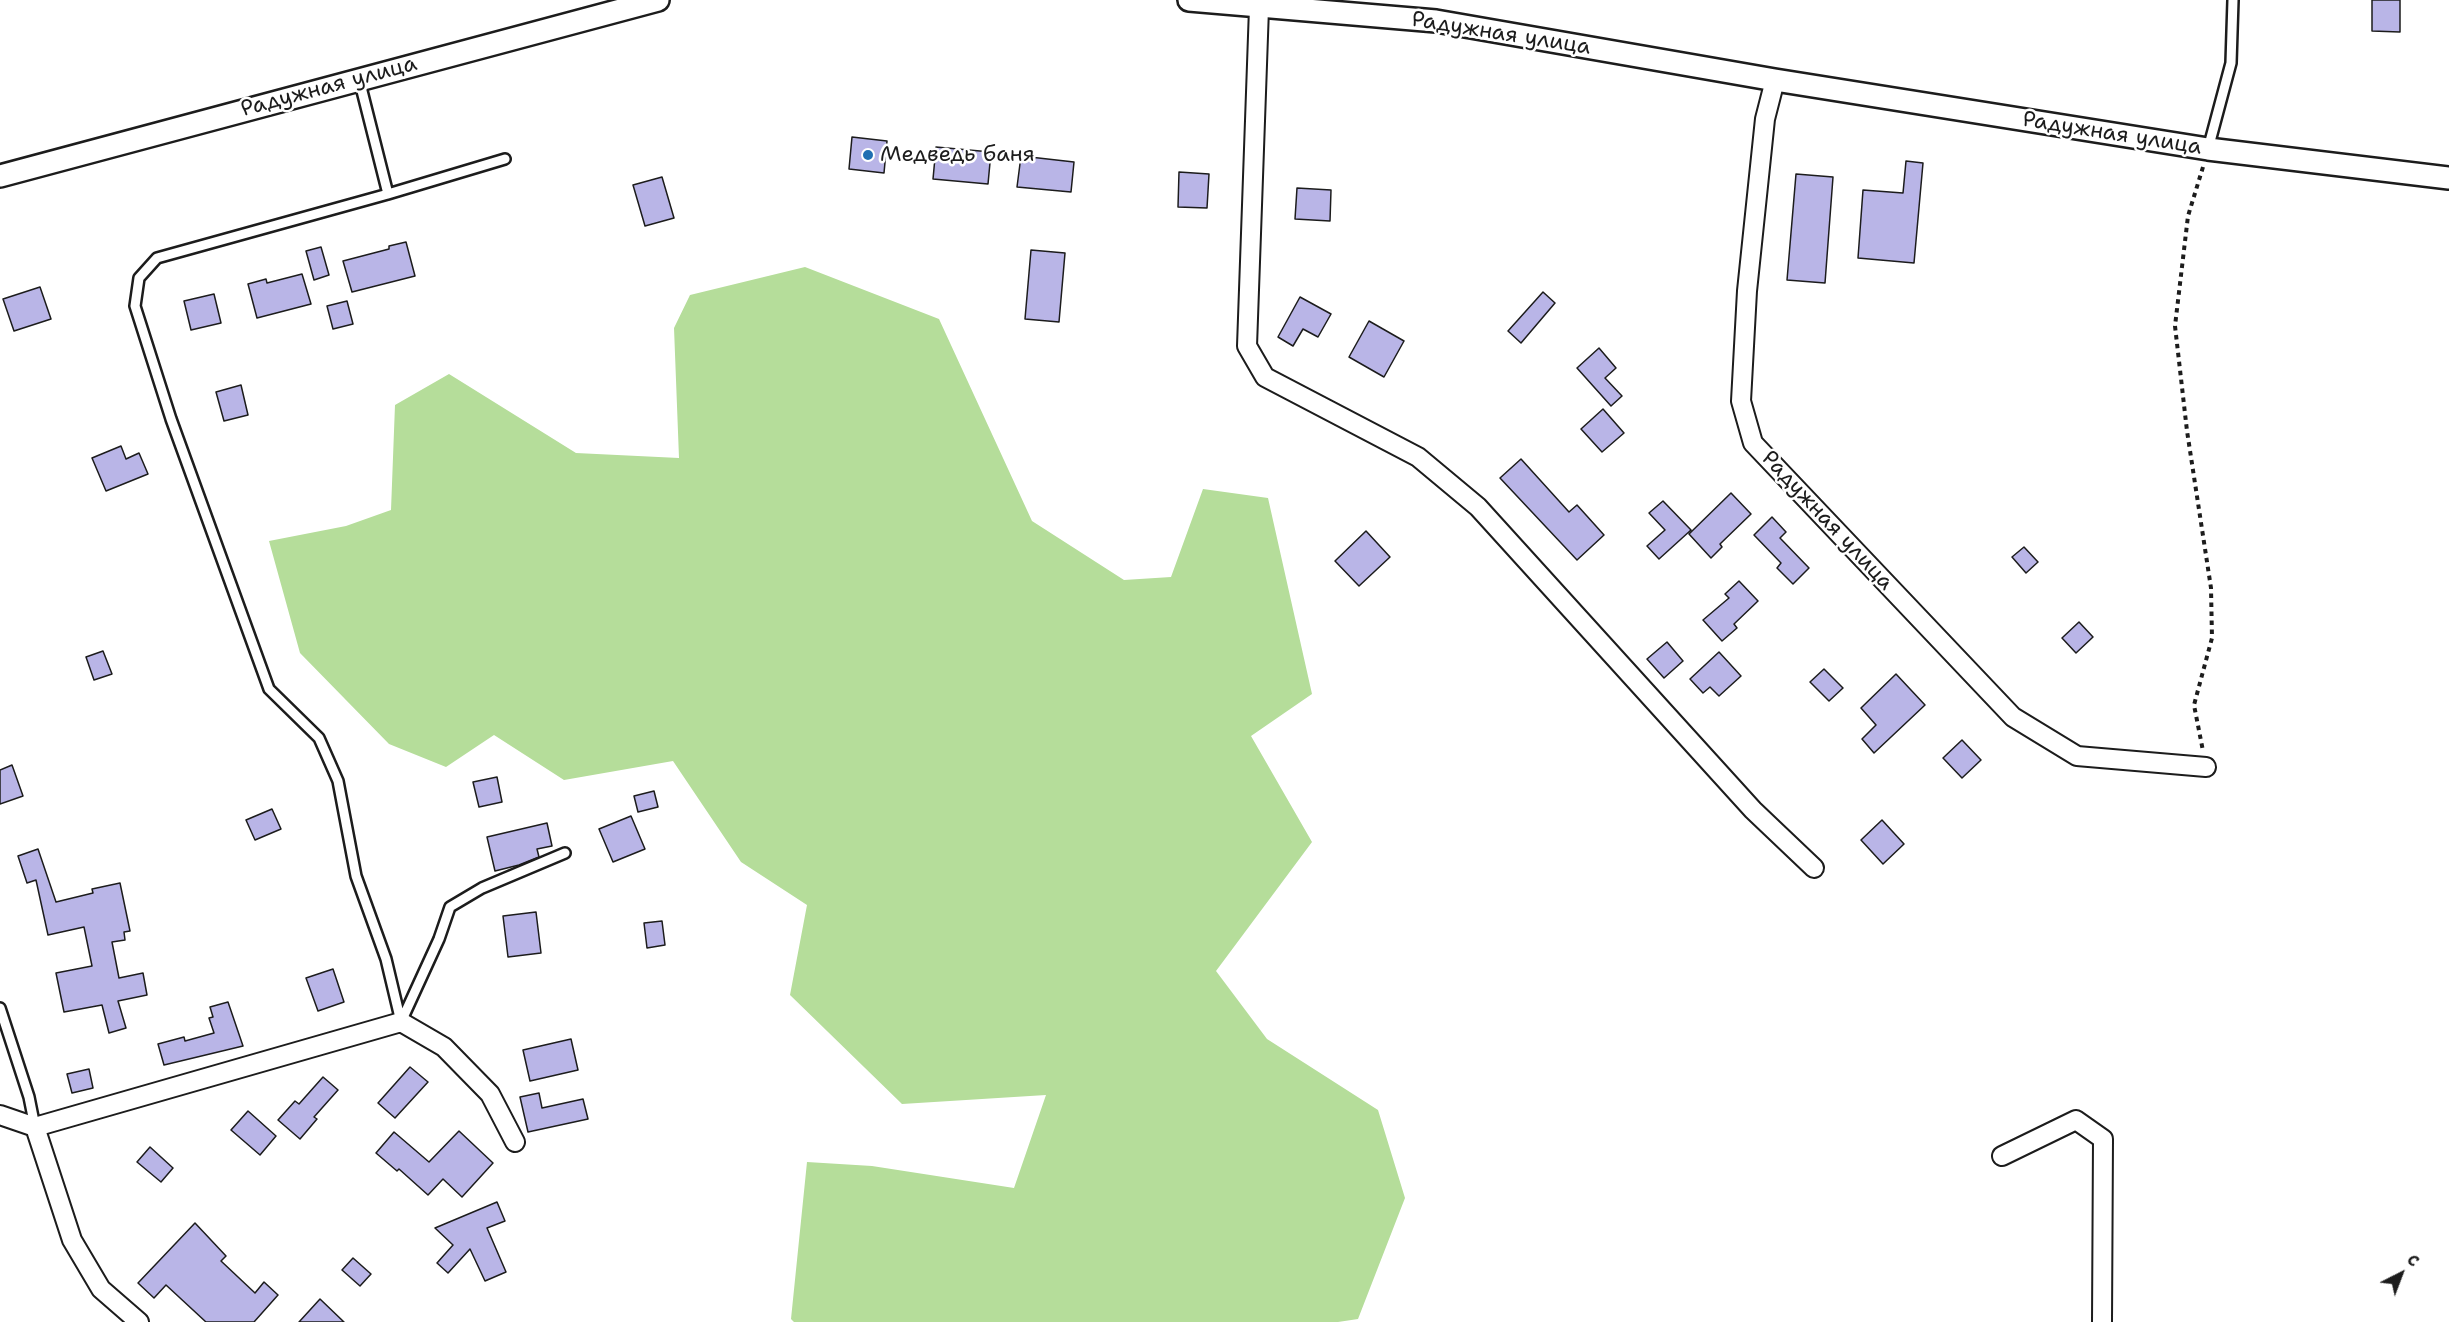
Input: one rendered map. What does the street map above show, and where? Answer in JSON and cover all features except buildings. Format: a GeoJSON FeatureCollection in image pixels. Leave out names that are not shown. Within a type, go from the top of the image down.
{"type":"FeatureCollection","features":[{"type":"Feature","properties":{"kind":"street","name":"Радужная улица"},"geometry":{"type":"LineString","coordinates":[[0,176],[658,0]]}},
{"type":"Feature","properties":{"kind":"street","name":"Радужная улица"},"geometry":{"type":"LineString","coordinates":[[1189,0],[1259,8],[1436,21],[1775,80],[2208,149],[2449,178]]}},
{"type":"Feature","properties":{"kind":"street"},"geometry":{"type":"LineString","coordinates":[[1259,8],[1247,346],[1265,377],[1418,457],[1478,507],[1753,810],[1814,868]]}},
{"type":"Feature","properties":{"kind":"street","name":"Радужная улица"},"geometry":{"type":"LineString","coordinates":[[1775,80],[1765,120],[1747,291],[1741,401],[1753,443],[2013,717],[2077,756],[2206,767]]}},
{"type":"Feature","properties":{"kind":"street"},"geometry":{"type":"LineString","coordinates":[[0,1115],[35,1127],[401,1022],[444,1047],[490,1094],[515,1142]]}},
{"type":"Feature","properties":{"kind":"street"},"geometry":{"type":"LineString","coordinates":[[2002,1156],[2076,1120],[2103,1138],[2102,1322]]}},
{"type":"Feature","properties":{"kind":"street"},"geometry":{"type":"LineString","coordinates":[[35,1127],[72,1240],[101,1289],[139,1322]]}},
{"type":"Feature","properties":{"kind":"lane"},"geometry":{"type":"LineString","coordinates":[[2208,149],[2231,63],[2233,0]]}},
{"type":"Feature","properties":{"kind":"lane"},"geometry":{"type":"LineString","coordinates":[[359,79],[388,194]]}},
{"type":"Feature","properties":{"kind":"lane"},"geometry":{"type":"LineString","coordinates":[[401,1022],[386,959],[356,876],[338,781],[319,738],[269,689],[171,419],[135,306],[139,278],[158,258],[505,159]]}},
{"type":"Feature","properties":{"kind":"lane"},"geometry":{"type":"LineString","coordinates":[[401,1022],[439,939],[450,907],[482,888],[565,853]]}},
{"type":"Feature","properties":{"kind":"lane"},"geometry":{"type":"LineString","coordinates":[[0,1008],[29,1097],[35,1127]]}},
{"type":"Feature","properties":{"kind":"path"},"geometry":{"type":"LineString","coordinates":[[2206,767],[2194,705],[2212,638],[2211,588],[2187,431],[2175,326],[2188,216],[2208,149]]}},
{"type":"Feature","properties":{"kind":"green space"},"geometry":{"type":"Polygon","coordinates":[[[805,267],[939,319],[1032,521],[1124,580],[1171,577],[1203,489],[1268,498],[1312,694],[1251,736],[1312,842],[1216,971],[1267,1039],[1378,1110],[1405,1198],[1358,1319],[1338,1322],[794,1322],[791,1319],[807,1162],[872,1166],[1014,1188],[1046,1095],[902,1104],[790,995],[807,905],[741,862],[673,761],[564,780],[494,735],[446,767],[389,744],[300,653],[269,541],[346,526],[391,510],[395,405],[449,374],[576,453],[679,458],[674,328],[690,295],[805,267]]]}},
{"type":"Feature","properties":{"kind":"place","name":"Медведь баня"},"geometry":{"type":"Point","coordinates":[868,155]}}]}
